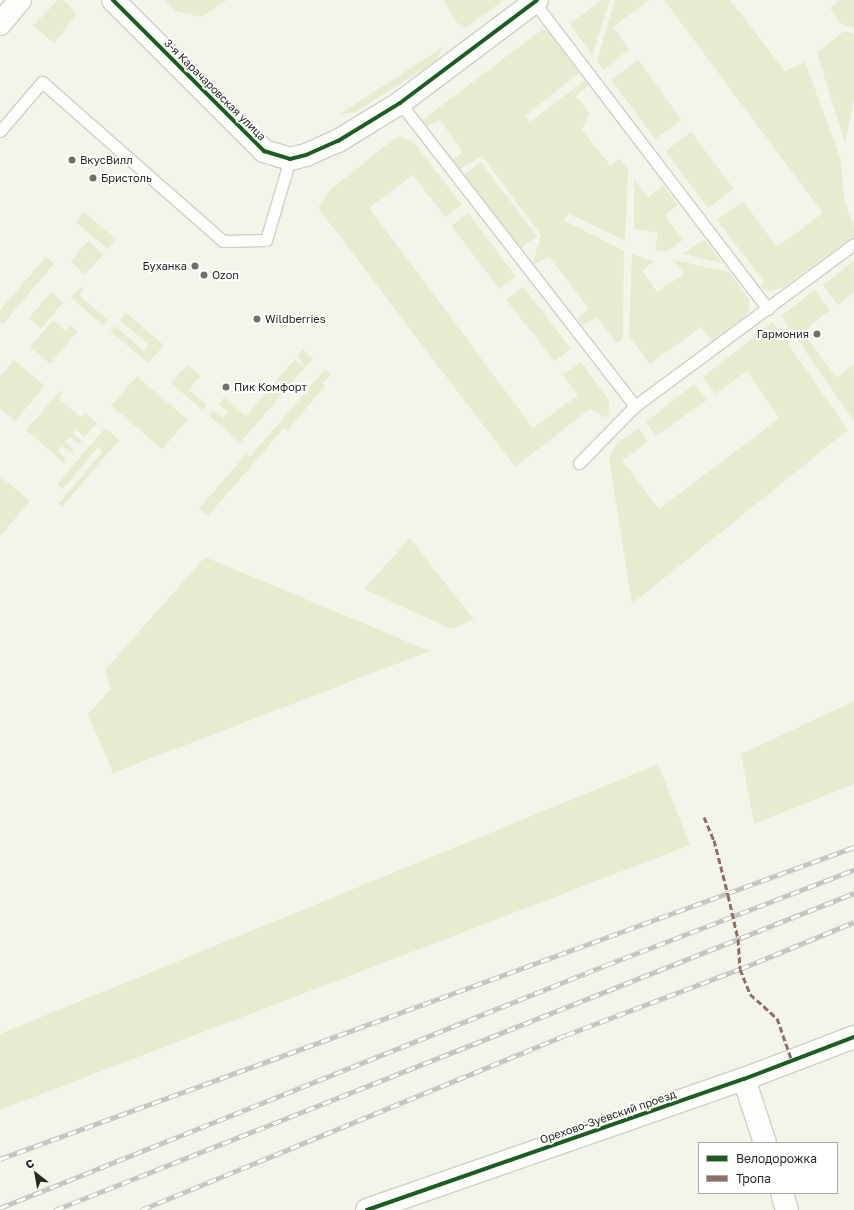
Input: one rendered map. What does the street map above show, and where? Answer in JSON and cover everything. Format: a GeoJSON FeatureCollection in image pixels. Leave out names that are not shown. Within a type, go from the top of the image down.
{"type":"FeatureCollection","features":[{"type":"Feature","properties":{"kind":"street"},"geometry":{"type":"LineString","coordinates":[[0,24],[20,0]]}},
{"type":"Feature","properties":{"kind":"street","name":"3-я Карачаровская улица"},"geometry":{"type":"LineString","coordinates":[[113,0],[264,151],[290,159]]}},
{"type":"Feature","properties":{"kind":"street"},"geometry":{"type":"LineString","coordinates":[[290,159],[338,141],[400,103],[535,1]]}},
{"type":"Feature","properties":{"kind":"street","name":"Орехово-Зуевский проезд"},"geometry":{"type":"LineString","coordinates":[[366,1210],[744,1079],[854,1037]]}},
{"type":"Feature","properties":{"kind":"street"},"geometry":{"type":"LineString","coordinates":[[744,1079],[765,1142]]}},
{"type":"Feature","properties":{"kind":"street"},"geometry":{"type":"LineString","coordinates":[[782,1194],[787,1210]]}},
{"type":"Feature","properties":{"kind":"lane"},"geometry":{"type":"LineString","coordinates":[[535,1],[768,309]]}},
{"type":"Feature","properties":{"kind":"lane"},"geometry":{"type":"LineString","coordinates":[[0,131],[42,82],[223,241],[266,240],[290,159]]}},
{"type":"Feature","properties":{"kind":"lane"},"geometry":{"type":"LineString","coordinates":[[400,103],[635,406]]}},
{"type":"Feature","properties":{"kind":"lane"},"geometry":{"type":"LineString","coordinates":[[579,463],[635,406],[854,244]]}},
{"type":"Feature","properties":{"kind":"green space"},"geometry":{"type":"Polygon","coordinates":[[[58,0],[64,0],[76,15],[54,43],[33,26],[58,0]]]}},
{"type":"Feature","properties":{"kind":"green space"},"geometry":{"type":"Polygon","coordinates":[[[165,0],[227,0],[202,17],[175,11],[165,0]]]}},
{"type":"Feature","properties":{"kind":"green space"},"geometry":{"type":"Polygon","coordinates":[[[443,0],[504,0],[467,27],[457,23],[443,0]]]}},
{"type":"Feature","properties":{"kind":"green space"},"geometry":{"type":"Polygon","coordinates":[[[601,0],[610,0],[592,55],[570,24],[601,0]]]}},
{"type":"Feature","properties":{"kind":"green space"},"geometry":{"type":"Polygon","coordinates":[[[615,0],[649,0],[613,27],[629,49],[604,70],[597,61],[615,0]]]}},
{"type":"Feature","properties":{"kind":"green space"},"geometry":{"type":"Polygon","coordinates":[[[664,0],[730,0],[785,71],[805,62],[841,160],[844,199],[854,227],[854,236],[782,288],[769,291],[759,287],[764,282],[717,220],[743,201],[777,247],[823,213],[664,0]]]}},
{"type":"Feature","properties":{"kind":"green space"},"geometry":{"type":"Polygon","coordinates":[[[840,0],[854,0],[854,28],[841,24],[830,8],[840,0]]]}},
{"type":"Feature","properties":{"kind":"green space"},"geometry":{"type":"Polygon","coordinates":[[[543,29],[551,35],[579,73],[525,116],[530,122],[585,80],[588,86],[576,96],[589,113],[582,130],[610,165],[620,159],[628,170],[625,241],[570,214],[563,220],[624,251],[623,339],[617,343],[596,317],[584,325],[577,318],[589,309],[549,257],[532,265],[541,235],[482,156],[460,169],[453,160],[463,152],[440,120],[426,127],[422,120],[543,29]]]}},
{"type":"Feature","properties":{"kind":"green space"},"geometry":{"type":"Polygon","coordinates":[[[844,31],[854,34],[854,99],[845,143],[817,53],[844,31]]]}},
{"type":"Feature","properties":{"kind":"green space"},"geometry":{"type":"Polygon","coordinates":[[[443,47],[436,61],[354,113],[340,114],[443,47]]]}},
{"type":"Feature","properties":{"kind":"green space"},"geometry":{"type":"Polygon","coordinates":[[[638,60],[681,120],[655,139],[611,79],[638,60]]]}},
{"type":"Feature","properties":{"kind":"green space"},"geometry":{"type":"Polygon","coordinates":[[[691,132],[734,189],[708,208],[665,151],[691,132]]]}},
{"type":"Feature","properties":{"kind":"green space"},"geometry":{"type":"Polygon","coordinates":[[[402,137],[413,141],[462,205],[445,217],[413,175],[369,208],[533,428],[578,395],[563,375],[581,362],[609,400],[609,412],[606,418],[590,409],[515,467],[318,208],[330,190],[395,138],[402,137]]]}},
{"type":"Feature","properties":{"kind":"green space"},"geometry":{"type":"Polygon","coordinates":[[[481,162],[537,236],[519,250],[463,175],[481,162]]]}},
{"type":"Feature","properties":{"kind":"green space"},"geometry":{"type":"Polygon","coordinates":[[[634,179],[648,197],[663,185],[678,205],[665,215],[683,240],[666,252],[655,250],[658,233],[634,229],[634,179]]]}},
{"type":"Feature","properties":{"kind":"green space"},"geometry":{"type":"Polygon","coordinates":[[[84,212],[116,239],[108,249],[76,222],[84,212]]]}},
{"type":"Feature","properties":{"kind":"green space"},"geometry":{"type":"Polygon","coordinates":[[[468,213],[516,276],[499,289],[451,226],[468,213]]]}},
{"type":"Feature","properties":{"kind":"green space"},"geometry":{"type":"Polygon","coordinates":[[[704,239],[722,263],[683,254],[704,239]]]}},
{"type":"Feature","properties":{"kind":"green space"},"geometry":{"type":"Polygon","coordinates":[[[88,241],[103,254],[85,274],[70,261],[88,241]]]}},
{"type":"Feature","properties":{"kind":"green space"},"geometry":{"type":"Polygon","coordinates":[[[632,254],[654,261],[642,271],[657,292],[684,274],[674,260],[729,272],[749,299],[750,308],[745,316],[713,342],[701,327],[650,364],[629,336],[632,254]]]}},
{"type":"Feature","properties":{"kind":"green space"},"geometry":{"type":"Polygon","coordinates":[[[46,257],[54,264],[3,324],[0,321],[0,310],[46,257]]]}},
{"type":"Feature","properties":{"kind":"green space"},"geometry":{"type":"Polygon","coordinates":[[[854,261],[854,292],[838,305],[823,285],[854,261]]]}},
{"type":"Feature","properties":{"kind":"green space"},"geometry":{"type":"Polygon","coordinates":[[[81,287],[84,289],[79,295],[108,320],[103,325],[71,298],[81,287]]]}},
{"type":"Feature","properties":{"kind":"green space"},"geometry":{"type":"Polygon","coordinates":[[[523,287],[571,348],[554,361],[506,300],[523,287]]]}},
{"type":"Feature","properties":{"kind":"green space"},"geometry":{"type":"Polygon","coordinates":[[[815,290],[830,310],[803,332],[837,378],[854,364],[854,421],[781,316],[815,290]]]}},
{"type":"Feature","properties":{"kind":"green space"},"geometry":{"type":"Polygon","coordinates":[[[51,292],[63,302],[41,328],[29,318],[51,292]]]}},
{"type":"Feature","properties":{"kind":"green space"},"geometry":{"type":"Polygon","coordinates":[[[126,313],[164,345],[148,363],[110,331],[115,326],[144,351],[149,345],[120,320],[126,313]]]}},
{"type":"Feature","properties":{"kind":"green space"},"geometry":{"type":"Polygon","coordinates":[[[53,320],[65,331],[71,325],[78,331],[50,364],[30,347],[53,320]]]}},
{"type":"Feature","properties":{"kind":"green space"},"geometry":{"type":"Polygon","coordinates":[[[773,322],[848,430],[632,604],[609,459],[617,443],[639,428],[648,442],[622,461],[659,509],[779,418],[747,371],[715,394],[703,377],[773,322]]]}},
{"type":"Feature","properties":{"kind":"green space"},"geometry":{"type":"Polygon","coordinates":[[[303,349],[313,358],[240,443],[209,415],[213,410],[223,418],[228,412],[219,404],[224,397],[246,416],[295,359],[302,366],[304,364],[297,357],[303,349]]]}},
{"type":"Feature","properties":{"kind":"green space"},"geometry":{"type":"Polygon","coordinates":[[[14,360],[45,386],[15,421],[0,408],[0,376],[14,360]]]}},
{"type":"Feature","properties":{"kind":"green space"},"geometry":{"type":"Polygon","coordinates":[[[187,365],[200,376],[189,390],[207,405],[202,410],[171,383],[187,365]]]}},
{"type":"Feature","properties":{"kind":"green space"},"geometry":{"type":"Polygon","coordinates":[[[325,369],[331,374],[323,383],[325,386],[287,431],[284,428],[208,516],[199,509],[246,454],[250,457],[325,369]]]}},
{"type":"Feature","properties":{"kind":"green space"},"geometry":{"type":"Polygon","coordinates":[[[137,376],[188,420],[162,449],[111,405],[137,376]]]}},
{"type":"Feature","properties":{"kind":"green space"},"geometry":{"type":"Polygon","coordinates":[[[694,384],[707,400],[656,436],[646,422],[694,384]]]}},
{"type":"Feature","properties":{"kind":"green space"},"geometry":{"type":"Polygon","coordinates":[[[60,391],[63,393],[58,398],[61,401],[81,417],[85,413],[97,423],[85,437],[76,430],[73,433],[82,441],[79,444],[70,437],[65,442],[74,450],[71,453],[62,446],[58,451],[66,459],[63,462],[26,430],[60,391]]]}},
{"type":"Feature","properties":{"kind":"green space"},"geometry":{"type":"Polygon","coordinates":[[[105,428],[119,440],[62,507],[58,504],[103,451],[98,447],[63,489],[57,484],[105,428]]]}},
{"type":"Feature","properties":{"kind":"green space"},"geometry":{"type":"Polygon","coordinates":[[[0,476],[30,501],[0,536],[0,476]]]}},
{"type":"Feature","properties":{"kind":"green space"},"geometry":{"type":"Polygon","coordinates":[[[410,538],[474,620],[451,629],[364,589],[410,538]]]}},
{"type":"Feature","properties":{"kind":"green space"},"geometry":{"type":"Polygon","coordinates":[[[205,557],[430,651],[113,773],[88,714],[111,689],[105,670],[205,557]]]}},
{"type":"Feature","properties":{"kind":"green space"},"geometry":{"type":"Polygon","coordinates":[[[854,701],[854,784],[754,824],[741,754],[854,701]]]}},
{"type":"Feature","properties":{"kind":"green space"},"geometry":{"type":"Polygon","coordinates":[[[658,764],[690,845],[0,1110],[0,1034],[658,764]]]}},
{"type":"Feature","properties":{"kind":"railway"},"geometry":{"type":"LineString","coordinates":[[0,1159],[854,847]]}},
{"type":"Feature","properties":{"kind":"railway"},"geometry":{"type":"LineString","coordinates":[[0,1208],[606,965],[854,870]]}},
{"type":"Feature","properties":{"kind":"railway"},"geometry":{"type":"LineString","coordinates":[[55,1210],[854,893]]}},
{"type":"Feature","properties":{"kind":"railway"},"geometry":{"type":"LineString","coordinates":[[141,1210],[566,1035],[740,969],[854,922]]}},
{"type":"Feature","properties":{"kind":"marked path"},"geometry":{"type":"LineString","coordinates":[[704,817],[714,840],[728,895],[738,939],[740,969],[750,994],[777,1018],[792,1061]]}},
{"type":"Feature","properties":{"kind":"cycle path"},"geometry":{"type":"LineString","coordinates":[[113,0],[264,151],[290,159],[306,155],[338,141],[400,103],[537,0]]}},
{"type":"Feature","properties":{"kind":"cycle path"},"geometry":{"type":"LineString","coordinates":[[367,1210],[744,1079],[854,1037]]}},
{"type":"Feature","properties":{"kind":"place","name":"ВкусВилл"},"geometry":{"type":"Point","coordinates":[72,160]}},
{"type":"Feature","properties":{"kind":"place","name":"Бристоль"},"geometry":{"type":"Point","coordinates":[93,178]}},
{"type":"Feature","properties":{"kind":"place","name":"Буханка"},"geometry":{"type":"Point","coordinates":[195,266]}},
{"type":"Feature","properties":{"kind":"place","name":"Ozon"},"geometry":{"type":"Point","coordinates":[204,275]}},
{"type":"Feature","properties":{"kind":"place","name":"Wildberries"},"geometry":{"type":"Point","coordinates":[257,319]}},
{"type":"Feature","properties":{"kind":"place","name":"Гармония"},"geometry":{"type":"Point","coordinates":[817,334]}},
{"type":"Feature","properties":{"kind":"place","name":"Пик Комфорт"},"geometry":{"type":"Point","coordinates":[226,387]}}]}
